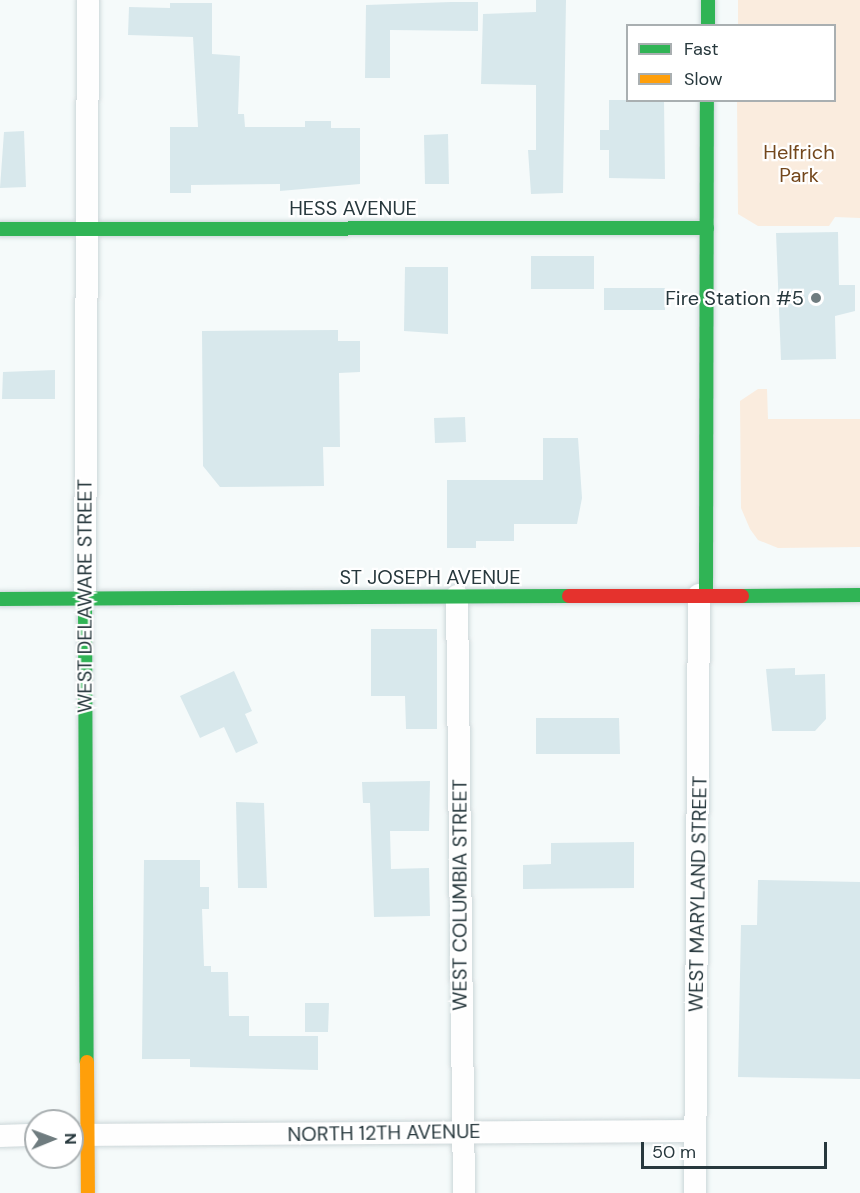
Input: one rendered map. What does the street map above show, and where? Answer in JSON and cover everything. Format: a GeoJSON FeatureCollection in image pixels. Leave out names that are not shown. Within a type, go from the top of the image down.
{"type":"FeatureCollection","features":[{"type":"Feature","properties":{"kind":"main road"},"geometry":{"type":"LineString","coordinates":[[708,0],[708,24]]}},
{"type":"Feature","properties":{"kind":"main road","name":"WEST MARYLAND STREET"},"geometry":{"type":"LineString","coordinates":[[702,595],[707,102]]}},
{"type":"Feature","properties":{"kind":"main road","name":"HESS AVENUE"},"geometry":{"type":"LineString","coordinates":[[0,229],[707,228]]}},
{"type":"Feature","properties":{"kind":"main road","name":"ST JOSEPH AVENUE"},"geometry":{"type":"LineString","coordinates":[[0,599],[860,595]]}},
{"type":"Feature","properties":{"kind":"main road","name":"WEST DELAWARE STREET"},"geometry":{"type":"LineString","coordinates":[[80,1109],[85,599]]}},
{"type":"Feature","properties":{"kind":"main road","name":"WEST DELAWARE STREET"},"geometry":{"type":"LineString","coordinates":[[84,1164],[88,1193]]}},
{"type":"Feature","properties":{"kind":"street","name":"WEST DELAWARE STREET"},"geometry":{"type":"LineString","coordinates":[[85,599],[88,0]]}},
{"type":"Feature","properties":{"kind":"street","name":"WEST MARYLAND STREET"},"geometry":{"type":"LineString","coordinates":[[695,1193],[702,595]]}},
{"type":"Feature","properties":{"kind":"street","name":"WEST COLUMBIA STREET"},"geometry":{"type":"LineString","coordinates":[[457,596],[464,1193]]}},
{"type":"Feature","properties":{"kind":"street","name":"NORTH 12TH AVENUE"},"geometry":{"type":"LineString","coordinates":[[84,1135],[695,1131]]}},
{"type":"Feature","properties":{"kind":"street"},"geometry":{"type":"LineString","coordinates":[[0,1136],[24,1135]]}},
{"type":"Feature","properties":{"kind":"green space","name":"Helfrich Park"},"geometry":{"type":"Polygon","coordinates":[[[738,0],[860,0],[860,218],[835,217],[829,226],[758,226],[738,214],[737,102],[836,102],[836,24],[738,24],[738,0]]]}},
{"type":"Feature","properties":{"kind":"green space"},"geometry":{"type":"Polygon","coordinates":[[[758,389],[767,389],[768,419],[860,419],[860,547],[778,548],[758,540],[750,529],[741,508],[740,401],[758,389]]]}},
{"type":"Feature","properties":{"kind":"building"},"geometry":{"type":"Polygon","coordinates":[[[536,0],[566,0],[563,193],[531,194],[528,150],[536,150],[536,85],[481,84],[483,14],[536,12],[536,0]]]}},
{"type":"Feature","properties":{"kind":"building"},"geometry":{"type":"Polygon","coordinates":[[[478,2],[478,31],[390,30],[390,78],[365,78],[366,5],[478,2]]]}},
{"type":"Feature","properties":{"kind":"building"},"geometry":{"type":"Polygon","coordinates":[[[170,3],[212,3],[212,54],[240,56],[238,114],[244,114],[245,127],[305,127],[305,121],[331,121],[331,128],[360,128],[360,184],[280,191],[280,184],[191,185],[191,193],[170,193],[170,127],[198,127],[193,37],[128,35],[129,7],[170,8],[170,3]]]}},
{"type":"Feature","properties":{"kind":"building"},"geometry":{"type":"Polygon","coordinates":[[[609,100],[664,102],[665,179],[609,178],[609,150],[600,150],[600,130],[609,130],[609,100]]]}},
{"type":"Feature","properties":{"kind":"building"},"geometry":{"type":"Polygon","coordinates":[[[24,131],[26,187],[0,188],[4,132],[24,131]]]}},
{"type":"Feature","properties":{"kind":"building"},"geometry":{"type":"Polygon","coordinates":[[[448,134],[449,184],[425,184],[424,135],[448,134]]]}},
{"type":"Feature","properties":{"kind":"building","name":"Fire Station #5"},"geometry":{"type":"Polygon","coordinates":[[[838,232],[839,285],[855,285],[855,311],[835,316],[836,359],[781,360],[776,233],[838,232]]]}},
{"type":"Feature","properties":{"kind":"building"},"geometry":{"type":"Polygon","coordinates":[[[531,256],[594,256],[594,289],[531,289],[531,256]]]}},
{"type":"Feature","properties":{"kind":"building"},"geometry":{"type":"Polygon","coordinates":[[[405,267],[448,267],[448,334],[404,331],[405,267]]]}},
{"type":"Feature","properties":{"kind":"building"},"geometry":{"type":"Polygon","coordinates":[[[604,288],[665,288],[665,310],[604,310],[604,288]]]}},
{"type":"Feature","properties":{"kind":"building"},"geometry":{"type":"Polygon","coordinates":[[[338,330],[338,341],[360,341],[360,372],[339,373],[340,447],[323,447],[324,486],[220,487],[203,466],[202,331],[338,330]]]}},
{"type":"Feature","properties":{"kind":"building"},"geometry":{"type":"Polygon","coordinates":[[[55,370],[55,399],[2,399],[3,372],[55,370]]]}},
{"type":"Feature","properties":{"kind":"building"},"geometry":{"type":"Polygon","coordinates":[[[465,417],[466,442],[435,443],[434,418],[465,417]]]}},
{"type":"Feature","properties":{"kind":"building"},"geometry":{"type":"Polygon","coordinates":[[[543,438],[578,438],[582,498],[577,524],[514,524],[514,541],[476,541],[476,548],[447,548],[447,480],[543,480],[543,438]]]}},
{"type":"Feature","properties":{"kind":"building"},"geometry":{"type":"Polygon","coordinates":[[[371,629],[437,629],[437,729],[406,729],[405,696],[371,696],[371,629]]]}},
{"type":"Feature","properties":{"kind":"building"},"geometry":{"type":"Polygon","coordinates":[[[795,668],[795,675],[825,674],[826,719],[815,731],[772,731],[766,669],[795,668]]]}},
{"type":"Feature","properties":{"kind":"building"},"geometry":{"type":"Polygon","coordinates":[[[234,671],[252,711],[245,714],[258,743],[236,753],[224,727],[200,738],[180,696],[234,671]]]}},
{"type":"Feature","properties":{"kind":"building"},"geometry":{"type":"Polygon","coordinates":[[[536,718],[619,718],[620,754],[536,754],[536,718]]]}},
{"type":"Feature","properties":{"kind":"building"},"geometry":{"type":"Polygon","coordinates":[[[430,781],[429,831],[390,831],[391,869],[429,868],[430,916],[374,917],[370,803],[363,803],[362,782],[430,781]]]}},
{"type":"Feature","properties":{"kind":"building"},"geometry":{"type":"Polygon","coordinates":[[[236,802],[264,803],[267,888],[238,888],[236,802]]]}},
{"type":"Feature","properties":{"kind":"building"},"geometry":{"type":"Polygon","coordinates":[[[634,842],[634,888],[523,889],[523,865],[551,864],[551,843],[634,842]]]}},
{"type":"Feature","properties":{"kind":"building"},"geometry":{"type":"Polygon","coordinates":[[[144,860],[200,860],[200,887],[209,887],[209,909],[202,909],[204,966],[211,966],[211,972],[228,972],[229,1016],[249,1016],[249,1036],[318,1036],[318,1070],[190,1067],[190,1059],[142,1059],[144,860]]]}},
{"type":"Feature","properties":{"kind":"building"},"geometry":{"type":"Polygon","coordinates":[[[758,880],[860,882],[860,1079],[738,1077],[741,925],[757,925],[758,880]]]}},
{"type":"Feature","properties":{"kind":"building"},"geometry":{"type":"Polygon","coordinates":[[[305,1003],[329,1003],[328,1032],[305,1032],[305,1003]]]}},
{"type":"Feature","properties":{"kind":"traffic: fast"},"geometry":{"type":"LineString","coordinates":[[708,0],[708,24]]}},
{"type":"Feature","properties":{"kind":"traffic: fast"},"geometry":{"type":"LineString","coordinates":[[706,595],[707,102]]}},
{"type":"Feature","properties":{"kind":"traffic: fast"},"geometry":{"type":"LineString","coordinates":[[0,229],[707,228]]}},
{"type":"Feature","properties":{"kind":"traffic: fast"},"geometry":{"type":"LineString","coordinates":[[742,596],[860,595]]}},
{"type":"Feature","properties":{"kind":"traffic: fast"},"geometry":{"type":"LineString","coordinates":[[0,599],[569,596]]}},
{"type":"Feature","properties":{"kind":"traffic: fast"},"geometry":{"type":"LineString","coordinates":[[85,599],[87,1062]]}},
{"type":"Feature","properties":{"kind":"traffic: slow"},"geometry":{"type":"LineString","coordinates":[[87,1062],[88,1193]]}},
{"type":"Feature","properties":{"kind":"traffic: jam"},"geometry":{"type":"LineString","coordinates":[[569,596],[742,596]]}},
{"type":"Feature","properties":{"kind":"place","name":"Fire Station #5"},"geometry":{"type":"Point","coordinates":[816,298]}}]}
